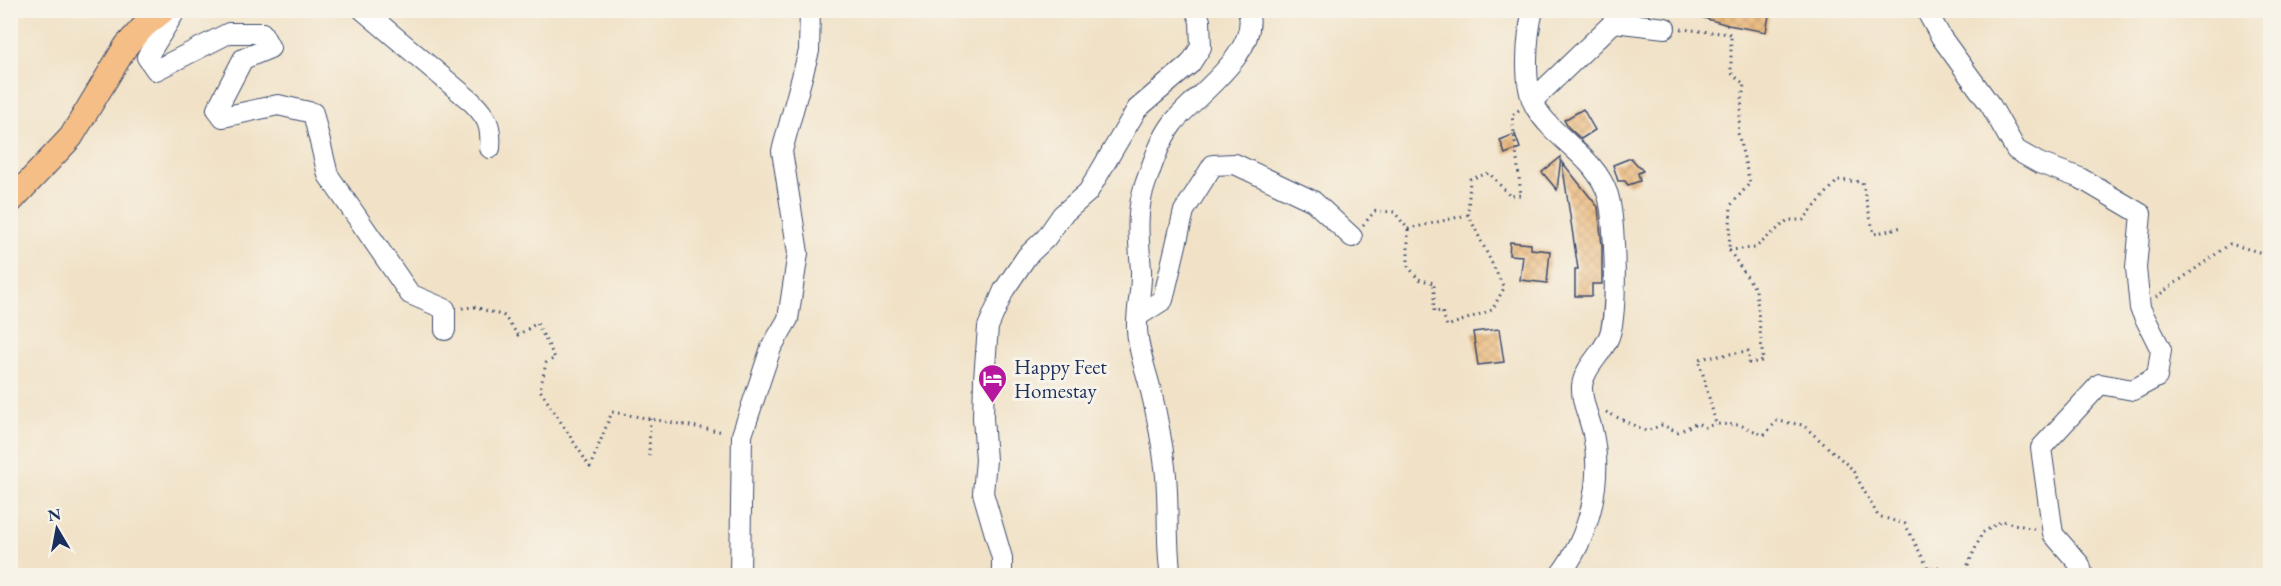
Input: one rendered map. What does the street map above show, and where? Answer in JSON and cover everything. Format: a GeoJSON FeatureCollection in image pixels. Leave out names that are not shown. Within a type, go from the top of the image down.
{"type":"FeatureCollection","features":[{"type":"Feature","properties":{"kind":"main road"},"geometry":{"type":"LineString","coordinates":[[10,202],[71,136],[126,46],[145,25],[164,10]]}},
{"type":"Feature","properties":{"kind":"street"},"geometry":{"type":"LineString","coordinates":[[176,10],[147,57],[156,70],[229,33],[262,33],[270,48],[243,59],[217,109],[223,117],[278,105],[313,113],[328,174],[410,294],[445,309],[445,330]]}},
{"type":"Feature","properties":{"kind":"street"},"geometry":{"type":"LineString","coordinates":[[363,10],[485,115],[490,126],[490,148]]}},
{"type":"Feature","properties":{"kind":"street"},"geometry":{"type":"LineString","coordinates":[[740,576],[742,435],[771,348],[788,319],[798,253],[782,151],[809,51],[810,10]]}},
{"type":"Feature","properties":{"kind":"street"},"geometry":{"type":"LineString","coordinates":[[1002,576],[1002,558],[990,524],[983,493],[986,460],[983,398],[988,327],[1004,290],[1027,256],[1046,238],[1062,215],[1088,192],[1137,109],[1190,64],[1202,47],[1200,21],[1196,10]]}},
{"type":"Feature","properties":{"kind":"street"},"geometry":{"type":"LineString","coordinates":[[1171,576],[1167,555],[1169,518],[1166,468],[1151,390],[1140,354],[1137,328],[1141,271],[1138,242],[1139,209],[1143,188],[1172,124],[1228,69],[1241,50],[1248,31],[1248,10]]}},
{"type":"Feature","properties":{"kind":"street"},"geometry":{"type":"LineString","coordinates":[[1533,10],[1526,48],[1534,107],[1596,172],[1608,195],[1615,255],[1614,312],[1610,338],[1584,375],[1583,400],[1593,436],[1595,466],[1590,517],[1579,542],[1559,576]]}},
{"type":"Feature","properties":{"kind":"street"},"geometry":{"type":"LineString","coordinates":[[1926,10],[1941,37],[1991,106],[2016,150],[2038,163],[2080,178],[2141,214],[2136,268],[2140,308],[2161,350],[2157,377],[2133,390],[2100,384],[2041,448],[2053,534],[2080,565],[2082,576]]}},
{"type":"Feature","properties":{"kind":"street"},"geometry":{"type":"LineString","coordinates":[[1533,100],[1614,22],[1665,28]]}},
{"type":"Feature","properties":{"kind":"street"},"geometry":{"type":"LineString","coordinates":[[1138,316],[1163,300],[1184,211],[1213,165],[1235,164],[1312,201],[1352,237]]}},
{"type":"Feature","properties":{"kind":"path"},"geometry":{"type":"LineString","coordinates":[[1665,28],[1731,34],[1731,73],[1744,84],[1738,133],[1750,183],[1731,205],[1729,250],[1756,290],[1763,361],[1749,363],[1748,351],[1699,360],[1716,424]]}},
{"type":"Feature","properties":{"kind":"path"},"geometry":{"type":"LineString","coordinates":[[1352,237],[1375,211],[1394,212],[1408,229],[1408,266],[1418,279],[1434,283],[1434,312],[1442,311],[1447,326],[1492,310],[1504,288],[1468,214],[1470,179],[1489,173],[1510,196],[1521,195],[1512,115],[1533,100]]}},
{"type":"Feature","properties":{"kind":"path"},"geometry":{"type":"LineString","coordinates":[[1729,250],[1755,249],[1788,220],[1803,220],[1838,180],[1862,182],[1874,234],[1902,226]]}},
{"type":"Feature","properties":{"kind":"path"},"geometry":{"type":"LineString","coordinates":[[1408,229],[1468,214]]}},
{"type":"Feature","properties":{"kind":"path"},"geometry":{"type":"LineString","coordinates":[[2140,308],[2230,244],[2271,255]]}},
{"type":"Feature","properties":{"kind":"path"},"geometry":{"type":"LineString","coordinates":[[445,309],[475,307],[504,316],[518,335],[537,323],[555,358],[546,363],[540,390],[590,467],[612,412],[742,435]]}},
{"type":"Feature","properties":{"kind":"path"},"geometry":{"type":"LineString","coordinates":[[1588,415],[1608,412],[1646,431],[1662,426],[1678,432],[1697,423],[1705,427],[1716,424],[1740,425],[1764,435],[1777,421],[1803,425],[1852,469],[1878,516],[1905,524],[1928,568],[1941,567],[1951,576]]}},
{"type":"Feature","properties":{"kind":"path"},"geometry":{"type":"LineString","coordinates":[[649,456],[650,420]]}},
{"type":"Feature","properties":{"kind":"path"},"geometry":{"type":"LineString","coordinates":[[1963,576],[1982,533],[2002,521],[2053,534]]}},
{"type":"Feature","properties":{"kind":"building"},"geometry":{"type":"Polygon","coordinates":[[[1690,10],[1770,10],[1766,32],[1728,25],[1690,14],[1690,10]]]}},
{"type":"Feature","properties":{"kind":"building"},"geometry":{"type":"Polygon","coordinates":[[[1583,109],[1595,130],[1581,139],[1564,120],[1583,109]]]}},
{"type":"Feature","properties":{"kind":"building"},"geometry":{"type":"Polygon","coordinates":[[[1515,134],[1520,148],[1505,154],[1500,140],[1515,134]]]}},
{"type":"Feature","properties":{"kind":"building"},"geometry":{"type":"Polygon","coordinates":[[[1561,157],[1557,190],[1542,172],[1561,157]]]}},
{"type":"Feature","properties":{"kind":"building"},"geometry":{"type":"Polygon","coordinates":[[[1631,158],[1643,171],[1638,173],[1640,181],[1628,185],[1625,181],[1618,181],[1613,165],[1631,158]]]}},
{"type":"Feature","properties":{"kind":"building"},"geometry":{"type":"Polygon","coordinates":[[[1562,162],[1598,207],[1602,246],[1602,284],[1592,284],[1592,296],[1575,296],[1575,269],[1578,269],[1562,162]]]}},
{"type":"Feature","properties":{"kind":"building"},"geometry":{"type":"Polygon","coordinates":[[[1510,242],[1531,244],[1531,249],[1550,251],[1547,283],[1520,280],[1523,256],[1509,255],[1510,242]]]}},
{"type":"Feature","properties":{"kind":"building"},"geometry":{"type":"Polygon","coordinates":[[[1499,329],[1504,362],[1478,365],[1473,332],[1499,329]]]}},
{"type":"Feature","properties":{"kind":"place","name":"Happy Feet Homestay"},"geometry":{"type":"Point","coordinates":[993,404]}}]}
